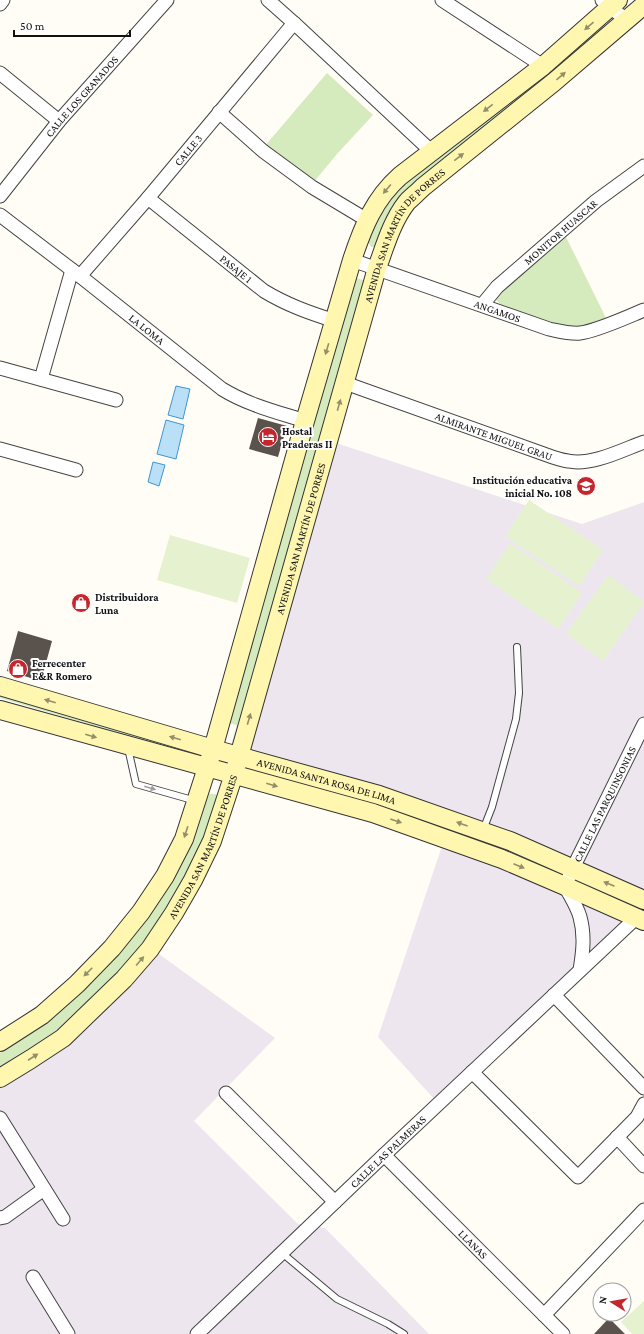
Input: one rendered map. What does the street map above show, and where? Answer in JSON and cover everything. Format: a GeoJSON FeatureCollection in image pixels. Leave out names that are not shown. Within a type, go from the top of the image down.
{"type":"FeatureCollection","features":[{"type":"Feature","properties":{"kind":"main road","name":"AVENIDA SAN MARTÍN DE PORRES"},"geometry":{"type":"LineString","coordinates":[[0,1042],[42,1015],[77,984],[102,958],[141,912],[165,876],[184,839],[213,749],[352,260],[377,201],[387,187],[400,176],[543,66],[610,2]]}},
{"type":"Feature","properties":{"kind":"main road","name":"AVENIDA SAN MARTÍN DE PORRES"},"geometry":{"type":"LineString","coordinates":[[0,1078],[63,1038],[124,979],[150,949],[174,913],[193,880],[212,841],[226,804],[377,268],[389,234],[397,218],[407,202],[438,174],[554,82],[644,5]]}},
{"type":"Feature","properties":{"kind":"main road","name":"AVENIDA SANTA ROSA DE LIMA"},"geometry":{"type":"LineString","coordinates":[[0,686],[213,749],[379,795],[510,842],[644,900]]}},
{"type":"Feature","properties":{"kind":"main road","name":"AVENIDA SANTA ROSA DE LIMA"},"geometry":{"type":"LineString","coordinates":[[0,710],[373,813],[502,859],[640,919]]}},
{"type":"Feature","properties":{"kind":"main road"},"geometry":{"type":"LineString","coordinates":[[102,958],[124,979]]}},
{"type":"Feature","properties":{"kind":"main road"},"geometry":{"type":"LineString","coordinates":[[42,1015],[63,1038]]}},
{"type":"Feature","properties":{"kind":"street"},"geometry":{"type":"LineString","coordinates":[[0,4],[4,0]]}},
{"type":"Feature","properties":{"kind":"street","name":"CALLE LOS GRANADOS"},"geometry":{"type":"LineString","coordinates":[[0,196],[59,121],[166,0]]}},
{"type":"Feature","properties":{"kind":"street"},"geometry":{"type":"LineString","coordinates":[[268,0],[431,151]]}},
{"type":"Feature","properties":{"kind":"street"},"geometry":{"type":"LineString","coordinates":[[442,0],[543,66]]}},
{"type":"Feature","properties":{"kind":"street"},"geometry":{"type":"LineString","coordinates":[[610,2],[626,20]]}},
{"type":"Feature","properties":{"kind":"street","name":"CALLE 3"},"geometry":{"type":"LineString","coordinates":[[76,273],[148,198],[294,23]]}},
{"type":"Feature","properties":{"kind":"street"},"geometry":{"type":"LineString","coordinates":[[0,73],[59,121]]}},
{"type":"Feature","properties":{"kind":"street"},"geometry":{"type":"LineString","coordinates":[[219,112],[263,151],[312,187],[368,220]]}},
{"type":"Feature","properties":{"kind":"street","name":"MONITOR HUASCAR"},"geometry":{"type":"LineString","coordinates":[[483,304],[496,287],[596,201],[644,166]]}},
{"type":"Feature","properties":{"kind":"street","name":"PASAJE 1"},"geometry":{"type":"LineString","coordinates":[[148,198],[264,291],[280,301],[300,310],[335,322]]}},
{"type":"Feature","properties":{"kind":"street","name":"LA LOMA"},"geometry":{"type":"LineString","coordinates":[[0,215],[76,273],[222,389],[237,398],[252,404],[305,421]]}},
{"type":"Feature","properties":{"kind":"street","name":"ANGAMOS"},"geometry":{"type":"LineString","coordinates":[[352,260],[483,304],[549,329],[565,332],[580,333],[644,310]]}},
{"type":"Feature","properties":{"kind":"street"},"geometry":{"type":"LineString","coordinates":[[41,379],[76,273]]}},
{"type":"Feature","properties":{"kind":"street"},"geometry":{"type":"LineString","coordinates":[[0,368],[116,400]]}},
{"type":"Feature","properties":{"kind":"street","name":"ALMIRANTE MIGUEL GRAU"},"geometry":{"type":"LineString","coordinates":[[345,383],[569,462],[582,462],[604,458],[644,442]]}},
{"type":"Feature","properties":{"kind":"street"},"geometry":{"type":"LineString","coordinates":[[0,448],[76,470]]}},
{"type":"Feature","properties":{"kind":"street","name":"CALLE LAS PARQUINSONIAS"},"geometry":{"type":"LineString","coordinates":[[566,886],[572,868],[644,724]]}},
{"type":"Feature","properties":{"kind":"street"},"geometry":{"type":"LineString","coordinates":[[566,886],[580,916],[583,950],[580,970]]}},
{"type":"Feature","properties":{"kind":"street","name":"CALLE LAS PALMERAS"},"geometry":{"type":"LineString","coordinates":[[197,1334],[580,970],[640,919]]}},
{"type":"Feature","properties":{"kind":"street"},"geometry":{"type":"LineString","coordinates":[[554,995],[644,1088]]}},
{"type":"Feature","properties":{"kind":"street"},"geometry":{"type":"LineString","coordinates":[[472,1072],[578,1177],[618,1137],[636,1117],[644,1104]]}},
{"type":"Feature","properties":{"kind":"street"},"geometry":{"type":"LineString","coordinates":[[226,1093],[335,1202]]}},
{"type":"Feature","properties":{"kind":"street"},"geometry":{"type":"LineString","coordinates":[[0,1118],[63,1219]]}},
{"type":"Feature","properties":{"kind":"street"},"geometry":{"type":"LineString","coordinates":[[618,1137],[644,1166]]}},
{"type":"Feature","properties":{"kind":"street","name":"LLANAS"},"geometry":{"type":"LineString","coordinates":[[384,1155],[563,1334]]}},
{"type":"Feature","properties":{"kind":"street"},"geometry":{"type":"LineString","coordinates":[[0,1218],[5,1217],[44,1189]]}},
{"type":"Feature","properties":{"kind":"street"},"geometry":{"type":"LineString","coordinates":[[544,1315],[644,1210]]}},
{"type":"Feature","properties":{"kind":"street"},"geometry":{"type":"LineString","coordinates":[[33,1277],[68,1334]]}},
{"type":"Feature","properties":{"kind":"lane"},"geometry":{"type":"LineString","coordinates":[[482,832],[492,807],[516,719],[519,693],[517,647]]}},
{"type":"Feature","properties":{"kind":"lane"},"geometry":{"type":"LineString","coordinates":[[127,746],[136,784],[196,801]]}},
{"type":"Feature","properties":{"kind":"lane"},"geometry":{"type":"LineString","coordinates":[[282,1253],[337,1299],[388,1324],[404,1334]]}},
{"type":"Feature","properties":{"kind":"shaded area"},"geometry":{"type":"Polygon","coordinates":[[[318,437],[582,524],[644,502],[644,910],[639,908],[435,1100],[378,1037],[448,828],[390,806],[226,763],[318,437]]]}},
{"type":"Feature","properties":{"kind":"shaded area"},"geometry":{"type":"Polygon","coordinates":[[[141,941],[275,1038],[194,1121],[298,1224],[325,1228],[429,1334],[0,1334],[0,1059],[141,941]]]}},
{"type":"Feature","properties":{"kind":"green space"},"geometry":{"type":"Polygon","coordinates":[[[605,24],[609,25],[610,28],[412,187],[377,247],[371,247],[368,242],[379,214],[387,201],[401,187],[605,24]]]}},
{"type":"Feature","properties":{"kind":"green space"},"geometry":{"type":"Polygon","coordinates":[[[327,73],[373,115],[313,183],[264,147],[327,73]]]}},
{"type":"Feature","properties":{"kind":"green space"},"geometry":{"type":"Polygon","coordinates":[[[566,237],[606,318],[582,326],[561,326],[530,317],[500,304],[496,300],[498,293],[566,237]]]}},
{"type":"Feature","properties":{"kind":"green space"},"geometry":{"type":"Polygon","coordinates":[[[356,278],[366,281],[244,727],[229,723],[326,379],[356,278]]]}},
{"type":"Feature","properties":{"kind":"green space"},"geometry":{"type":"Polygon","coordinates":[[[529,500],[603,550],[579,586],[505,536],[529,500]]]}},
{"type":"Feature","properties":{"kind":"green space"},"geometry":{"type":"Polygon","coordinates":[[[170,535],[250,558],[237,603],[157,580],[170,535]]]}},
{"type":"Feature","properties":{"kind":"green space"},"geometry":{"type":"Polygon","coordinates":[[[510,543],[582,593],[558,629],[486,579],[510,543]]]}},
{"type":"Feature","properties":{"kind":"green space"},"geometry":{"type":"Polygon","coordinates":[[[608,575],[644,602],[603,661],[566,634],[608,575]]]}},
{"type":"Feature","properties":{"kind":"green space"},"geometry":{"type":"Polygon","coordinates":[[[0,692],[186,745],[185,752],[0,698],[0,692]]]}},
{"type":"Feature","properties":{"kind":"green space"},"geometry":{"type":"Polygon","coordinates":[[[209,794],[215,794],[224,798],[201,855],[149,941],[93,1001],[49,1036],[0,1069],[0,1053],[48,1020],[104,970],[141,928],[168,888],[191,843],[209,794]]]}},
{"type":"Feature","properties":{"kind":"green space"},"geometry":{"type":"Polygon","coordinates":[[[644,1301],[644,1334],[632,1334],[621,1322],[632,1322],[632,1312],[644,1301]]]}},
{"type":"Feature","properties":{"kind":"water"},"geometry":{"type":"Polygon","coordinates":[[[176,386],[190,389],[183,419],[168,415],[176,386]]]}},
{"type":"Feature","properties":{"kind":"water"},"geometry":{"type":"Polygon","coordinates":[[[166,420],[184,425],[176,459],[157,454],[166,420]]]}},
{"type":"Feature","properties":{"kind":"water"},"geometry":{"type":"Polygon","coordinates":[[[153,462],[165,465],[159,486],[148,482],[153,462]]]}},
{"type":"Feature","properties":{"kind":"building","name":"Hostal Praderas II"},"geometry":{"type":"Polygon","coordinates":[[[258,418],[287,426],[278,457],[249,449],[258,418]]]}},
{"type":"Feature","properties":{"kind":"building"},"geometry":{"type":"Polygon","coordinates":[[[18,631],[52,641],[41,681],[7,671],[18,631]]]}},
{"type":"Feature","properties":{"kind":"building"},"geometry":{"type":"Polygon","coordinates":[[[605,1322],[613,1322],[625,1334],[594,1334],[605,1322]]]}},
{"type":"Feature","properties":{"kind":"place","name":"Hostal Praderas II"},"geometry":{"type":"Point","coordinates":[268,437]}},
{"type":"Feature","properties":{"kind":"place","name":"Institución educativa inicial No. 108"},"geometry":{"type":"Point","coordinates":[586,486]}},
{"type":"Feature","properties":{"kind":"place","name":"Distribuidora Luna"},"geometry":{"type":"Point","coordinates":[81,603]}},
{"type":"Feature","properties":{"kind":"place","name":"Ferrecenter E&R Romero"},"geometry":{"type":"Point","coordinates":[18,669]}}]}
